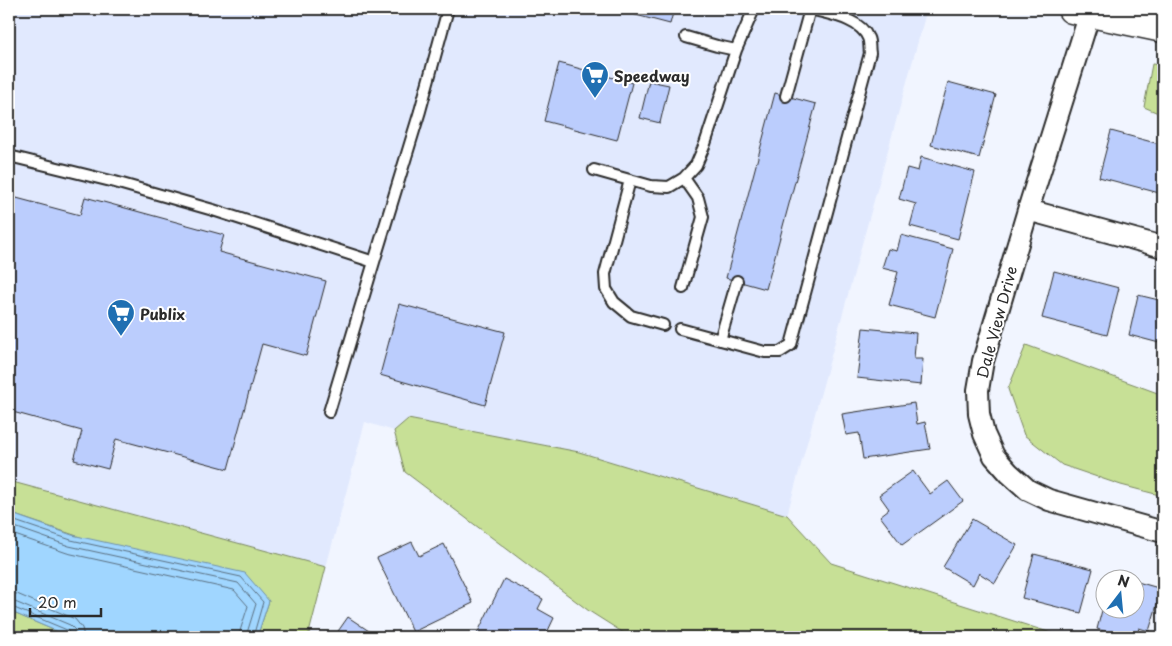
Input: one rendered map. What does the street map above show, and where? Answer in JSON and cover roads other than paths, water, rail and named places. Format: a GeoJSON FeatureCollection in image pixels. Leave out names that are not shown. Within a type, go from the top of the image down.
{"type":"FeatureCollection","features":[{"type":"Feature","properties":{"kind":"main road"},"geometry":{"type":"LineString","coordinates":[[1085,10],[1163,28]]}},
{"type":"Feature","properties":{"kind":"street","name":"Dale View Drive"},"geometry":{"type":"LineString","coordinates":[[1085,10],[983,361],[978,390],[979,414],[984,434],[994,456],[1028,490],[1049,500],[1163,532]]}},
{"type":"Feature","properties":{"kind":"street"},"geometry":{"type":"LineString","coordinates":[[1028,210],[1163,247]]}},
{"type":"Feature","properties":{"kind":"lane"},"geometry":{"type":"LineString","coordinates":[[329,412],[420,111],[448,9]]}},
{"type":"Feature","properties":{"kind":"lane"},"geometry":{"type":"LineString","coordinates":[[594,170],[651,186],[669,187],[684,178],[696,165],[705,144],[736,50],[754,9]]}},
{"type":"Feature","properties":{"kind":"lane"},"geometry":{"type":"LineString","coordinates":[[680,329],[765,352],[780,352],[791,345],[870,54],[868,38],[857,24],[842,17],[810,9],[786,96]]}},
{"type":"Feature","properties":{"kind":"lane"},"geometry":{"type":"LineString","coordinates":[[686,37],[736,50]]}},
{"type":"Feature","properties":{"kind":"lane"},"geometry":{"type":"LineString","coordinates":[[9,156],[115,182],[214,210],[374,262]]}},
{"type":"Feature","properties":{"kind":"lane"},"geometry":{"type":"LineString","coordinates":[[683,288],[703,217],[698,198],[684,178]]}},
{"type":"Feature","properties":{"kind":"lane"},"geometry":{"type":"LineString","coordinates":[[630,180],[605,274],[606,289],[614,302],[631,316],[663,324]]}},
{"type":"Feature","properties":{"kind":"lane"},"geometry":{"type":"LineString","coordinates":[[720,340],[737,281]]}},
{"type":"Feature","properties":{"kind":"water"},"geometry":{"type":"Polygon","coordinates":[[[9,513],[72,535],[245,573],[269,601],[257,637],[70,637],[9,611],[9,513]]]}},
{"type":"Feature","properties":{"kind":"place","name":"Speedway"},"geometry":{"type":"Point","coordinates":[595,99]}},
{"type":"Feature","properties":{"kind":"place","name":"Publix"},"geometry":{"type":"Point","coordinates":[121,337]}}]}
